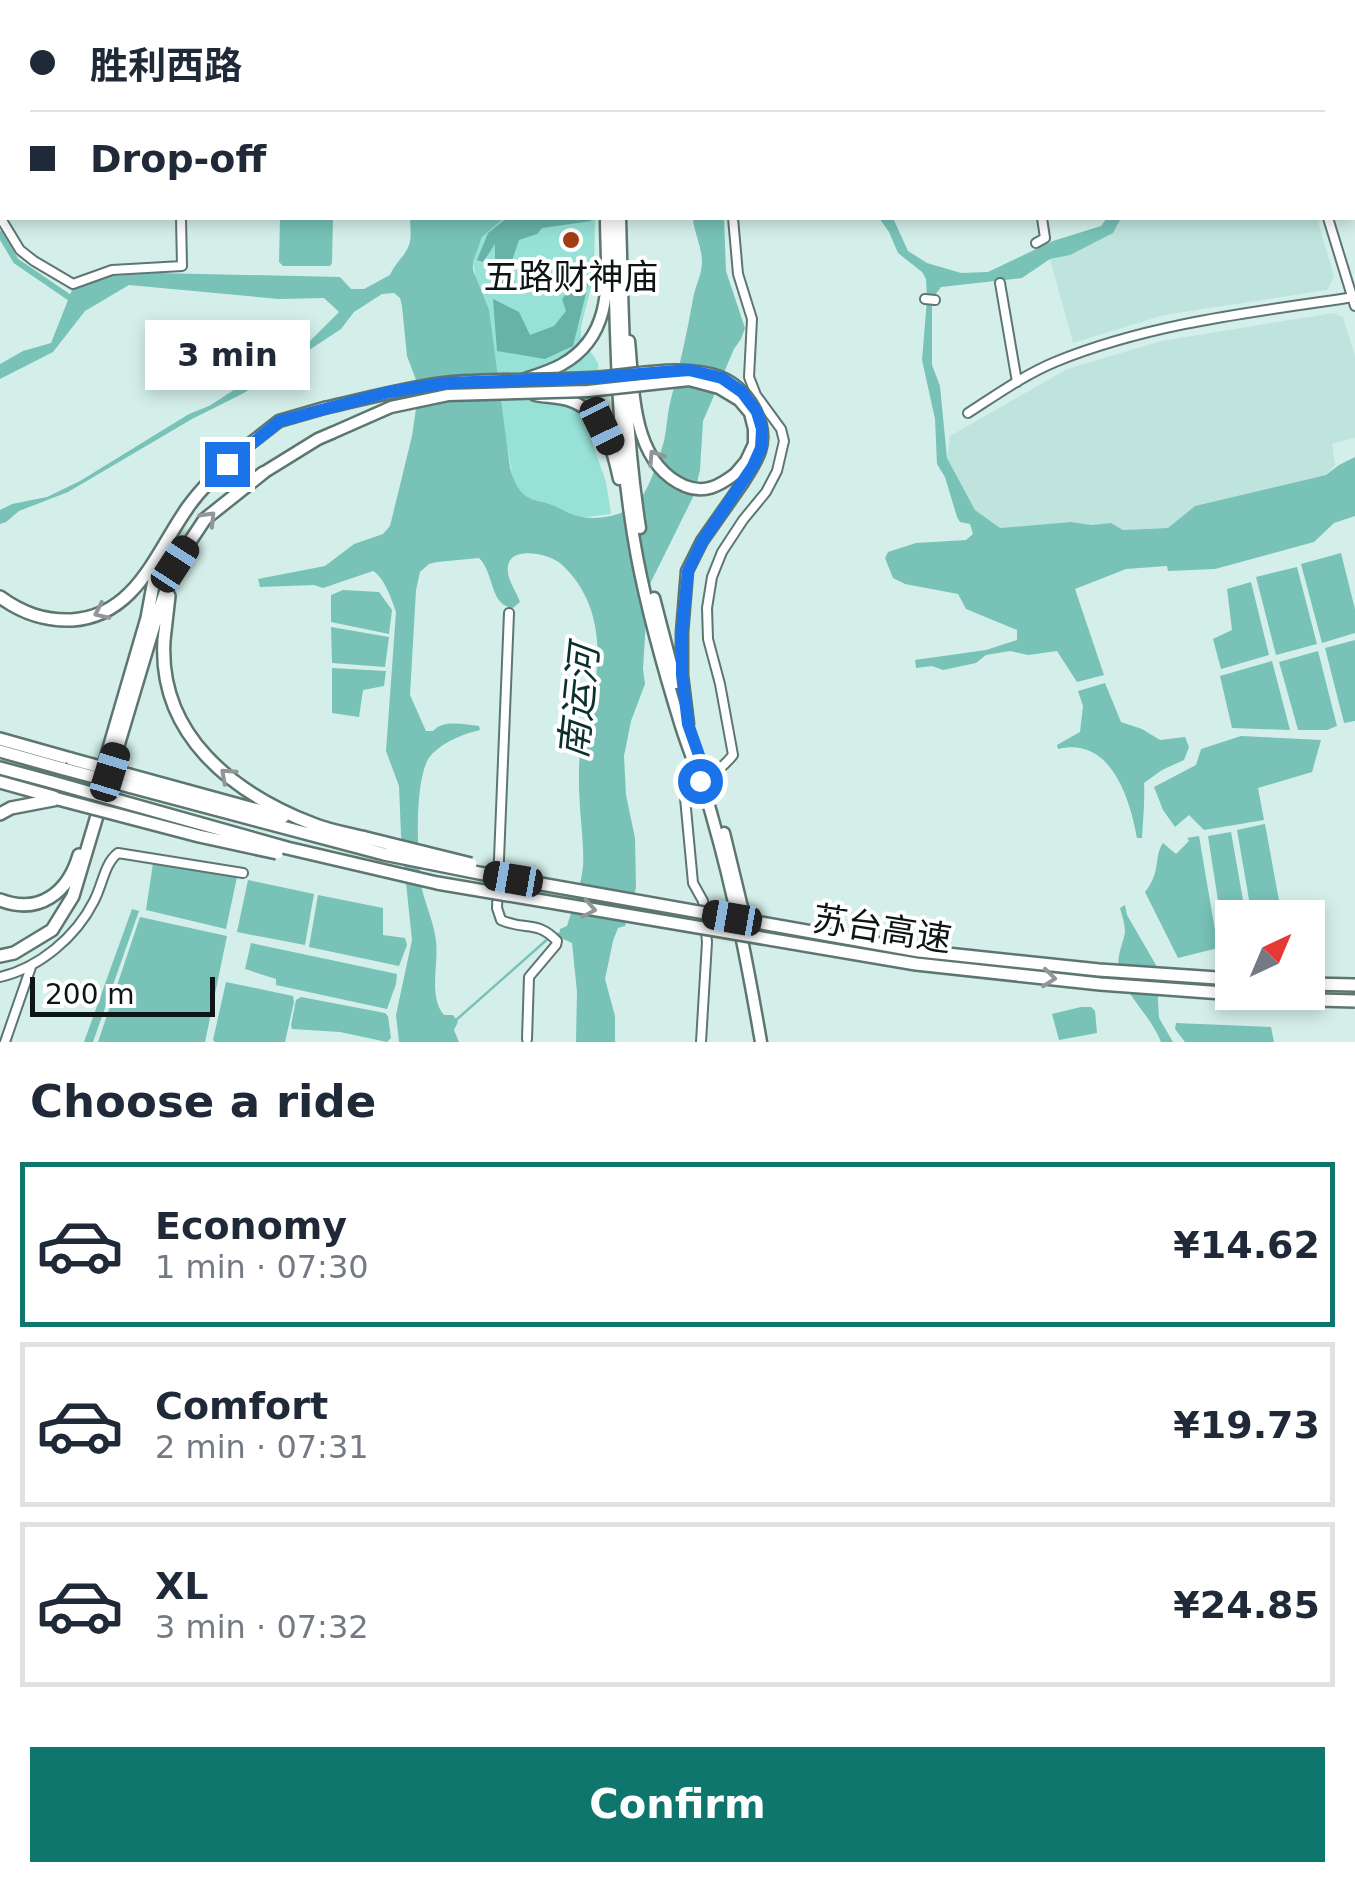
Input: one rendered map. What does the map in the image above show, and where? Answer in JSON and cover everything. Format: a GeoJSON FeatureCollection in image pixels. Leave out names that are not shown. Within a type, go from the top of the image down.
{"type":"FeatureCollection","features":[{"type":"Feature","properties":{"kind":"highway"},"geometry":{"type":"LineString","coordinates":[[0,597],[32,616],[60,620],[85,619],[110,610],[130,593],[207,482],[247,446]]}},
{"type":"Feature","properties":{"kind":"highway"},"geometry":{"type":"LineString","coordinates":[[0,956],[14,953],[52,930],[74,896],[175,564],[205,518],[263,473]]}},
{"type":"Feature","properties":{"kind":"highway"},"geometry":{"type":"LineString","coordinates":[[0,900],[16,906],[35,905],[51,897],[65,885],[76,862],[167,543]]}},
{"type":"Feature","properties":{"kind":"highway"},"geometry":{"type":"LineString","coordinates":[[171,577],[163,664],[175,712],[196,745],[228,779],[256,798],[316,826]]}},
{"type":"Feature","properties":{"kind":"highway"},"geometry":{"type":"LineString","coordinates":[[0,740],[67,764],[582,892]]}},
{"type":"Feature","properties":{"kind":"highway","name":"苏台高速"},"geometry":{"type":"LineString","coordinates":[[0,751],[67,764],[384,854],[582,892],[920,952],[1215,978]]}},
{"type":"Feature","properties":{"kind":"highway","name":"苏台高速"},"geometry":{"type":"LineString","coordinates":[[0,768],[287,848],[437,883],[916,964],[1100,984],[1355,1001]]}},
{"type":"Feature","properties":{"kind":"highway"},"geometry":{"type":"LineString","coordinates":[[0,782],[198,836],[437,883]]}},
{"type":"Feature","properties":{"kind":"highway"},"geometry":{"type":"LineString","coordinates":[[0,814],[58,798]]}},
{"type":"Feature","properties":{"kind":"highway"},"geometry":{"type":"LineString","coordinates":[[1325,984],[1355,985]]}},
{"type":"Feature","properties":{"kind":"main road"},"geometry":{"type":"LineString","coordinates":[[613,220],[638,421],[649,452],[661,470],[691,488],[709,490],[738,479]]}},
{"type":"Feature","properties":{"kind":"main road"},"geometry":{"type":"LineString","coordinates":[[520,387],[560,366],[590,342],[607,296],[613,220]]}},
{"type":"Feature","properties":{"kind":"main road"},"geometry":{"type":"LineString","coordinates":[[613,220],[617,400],[624,476],[638,558]]}},
{"type":"Feature","properties":{"kind":"main road"},"geometry":{"type":"LineString","coordinates":[[621,260],[624,400],[648,571],[732,892],[764,1042]]}},
{"type":"Feature","properties":{"kind":"main road"},"geometry":{"type":"LineString","coordinates":[[263,473],[318,439],[392,407],[448,395],[689,370],[722,378],[742,392],[757,412],[762,429],[761,448],[738,479],[688,571],[682,660],[688,724]]}},
{"type":"Feature","properties":{"kind":"main road"},"geometry":{"type":"LineString","coordinates":[[247,446],[280,421],[389,392],[446,383],[520,387],[568,400],[588,410],[602,426],[612,448],[656,638],[681,726],[704,780]]}},
{"type":"Feature","properties":{"kind":"street"},"geometry":{"type":"LineString","coordinates":[[2,220],[20,250],[73,284],[112,270],[182,266],[180,220]]}},
{"type":"Feature","properties":{"kind":"street"},"geometry":{"type":"LineString","coordinates":[[701,1042],[707,942],[703,901],[693,883],[684,798],[723,768],[733,755],[708,638],[707,608],[722,552],[766,492],[784,441],[781,429],[756,396],[748,377],[752,318],[738,274],[733,220]]}},
{"type":"Feature","properties":{"kind":"street"},"geometry":{"type":"LineString","coordinates":[[1036,243],[1045,238],[1042,220]]}},
{"type":"Feature","properties":{"kind":"street"},"geometry":{"type":"LineString","coordinates":[[968,412],[1050,364],[1107,342],[1230,314],[1354,300],[1329,220]]}},
{"type":"Feature","properties":{"kind":"street"},"geometry":{"type":"LineString","coordinates":[[1000,282],[1017,382]]}},
{"type":"Feature","properties":{"kind":"street"},"geometry":{"type":"LineString","coordinates":[[510,614],[496,908],[501,920],[543,928],[557,941],[529,977],[526,1039]]}},
{"type":"Feature","properties":{"kind":"street"},"geometry":{"type":"LineString","coordinates":[[0,977],[31,967],[73,933],[94,902],[110,859],[118,852],[243,873]]}},
{"type":"Feature","properties":{"kind":"street"},"geometry":{"type":"LineString","coordinates":[[4,1042],[31,967]]}},
{"type":"Feature","properties":{"kind":"shaded area"},"geometry":{"type":"Polygon","coordinates":[[[280,220],[333,220],[330,266],[283,266],[279,262],[280,220]]]}},
{"type":"Feature","properties":{"kind":"shaded area"},"geometry":{"type":"Polygon","coordinates":[[[410,220],[502,220],[482,237],[473,270],[489,310],[510,468],[525,495],[573,515],[592,518],[612,516],[637,503],[657,465],[702,267],[693,220],[724,220],[726,271],[745,328],[703,421],[694,495],[648,588],[645,684],[631,721],[624,756],[626,795],[635,838],[636,888],[625,926],[618,928],[613,941],[605,979],[615,1016],[615,1042],[576,1042],[577,992],[572,943],[559,937],[560,929],[567,926],[582,874],[579,760],[594,694],[598,653],[592,614],[574,579],[560,563],[548,557],[516,555],[508,566],[520,602],[513,608],[500,601],[479,558],[437,562],[420,572],[410,695],[426,731],[455,724],[479,726],[480,730],[454,739],[432,754],[419,798],[420,876],[436,941],[436,999],[444,1015],[453,1015],[458,1022],[454,1030],[459,1042],[399,1042],[396,1015],[412,940],[399,786],[386,751],[396,612],[390,595],[373,571],[323,588],[260,587],[258,579],[325,566],[354,544],[383,534],[390,526],[412,436],[419,388],[407,356],[400,298],[394,293],[382,294],[354,312],[341,329],[244,393],[68,492],[19,511],[0,524],[0,510],[47,497],[80,481],[189,414],[209,406],[310,341],[339,312],[324,298],[279,299],[129,285],[85,311],[53,352],[0,379],[0,364],[23,351],[51,343],[72,290],[111,276],[157,273],[340,277],[351,289],[364,289],[390,275],[410,238],[410,220]]]}},
{"type":"Feature","properties":{"kind":"shaded area"},"geometry":{"type":"Polygon","coordinates":[[[504,220],[591,220],[542,228],[537,234],[519,240],[509,269],[515,282],[505,290],[495,278],[495,244],[483,262],[477,260],[488,233],[504,220]]]}},
{"type":"Feature","properties":{"kind":"shaded area"},"geometry":{"type":"Polygon","coordinates":[[[880,220],[894,220],[908,251],[927,263],[961,273],[988,272],[1053,241],[1101,226],[1106,220],[1120,220],[1113,233],[1070,255],[1050,259],[1022,278],[941,287],[932,299],[932,365],[940,386],[947,458],[975,510],[1000,528],[1071,522],[1111,523],[1123,530],[1168,528],[1195,506],[1326,475],[1355,457],[1355,516],[1334,523],[1314,542],[1215,569],[1126,569],[1075,589],[1104,675],[1077,682],[1057,651],[1028,655],[1010,651],[943,670],[932,666],[916,668],[915,660],[986,650],[1017,640],[1017,630],[966,609],[958,594],[893,578],[885,558],[888,552],[916,543],[966,540],[973,534],[970,524],[957,517],[937,464],[935,419],[922,360],[926,279],[898,253],[880,220]]]}},
{"type":"Feature","properties":{"kind":"shaded area"},"geometry":{"type":"Polygon","coordinates":[[[1121,220],[1318,220],[1334,277],[1327,290],[1164,315],[1073,343],[1050,259],[1070,255],[1121,220]]]}},
{"type":"Feature","properties":{"kind":"shaded area"},"geometry":{"type":"Polygon","coordinates":[[[578,281],[589,281],[573,346],[545,359],[497,351],[493,299],[519,312],[530,335],[554,326],[566,311],[562,299],[578,281]]]}},
{"type":"Feature","properties":{"kind":"shaded area"},"geometry":{"type":"Polygon","coordinates":[[[1333,313],[1343,317],[1355,356],[1355,438],[1332,444],[1335,465],[1326,475],[1195,506],[1168,528],[1123,530],[1111,523],[1071,522],[1000,528],[975,510],[947,458],[950,436],[1067,369],[1161,341],[1333,313]]]}},
{"type":"Feature","properties":{"kind":"shaded area"},"geometry":{"type":"Polygon","coordinates":[[[1341,553],[1355,609],[1355,633],[1322,643],[1301,564],[1341,553]]]}},
{"type":"Feature","properties":{"kind":"shaded area"},"geometry":{"type":"Polygon","coordinates":[[[1297,567],[1317,644],[1276,655],[1256,577],[1297,567]]]}},
{"type":"Feature","properties":{"kind":"shaded area"},"geometry":{"type":"Polygon","coordinates":[[[1251,582],[1269,655],[1221,669],[1213,639],[1232,630],[1227,589],[1251,582]]]}},
{"type":"Feature","properties":{"kind":"shaded area"},"geometry":{"type":"Polygon","coordinates":[[[343,590],[379,592],[392,610],[389,634],[331,622],[331,595],[343,590]]]}},
{"type":"Feature","properties":{"kind":"shaded area"},"geometry":{"type":"Polygon","coordinates":[[[331,627],[389,637],[385,667],[332,663],[331,627]]]}},
{"type":"Feature","properties":{"kind":"shaded area"},"geometry":{"type":"Polygon","coordinates":[[[1355,640],[1355,721],[1344,723],[1325,648],[1355,640]]]}},
{"type":"Feature","properties":{"kind":"shaded area"},"geometry":{"type":"Polygon","coordinates":[[[1318,651],[1337,726],[1298,730],[1279,662],[1318,651]]]}},
{"type":"Feature","properties":{"kind":"shaded area"},"geometry":{"type":"Polygon","coordinates":[[[1272,661],[1290,730],[1232,728],[1220,676],[1272,661]]]}},
{"type":"Feature","properties":{"kind":"shaded area"},"geometry":{"type":"Polygon","coordinates":[[[332,668],[386,671],[384,686],[363,690],[359,717],[332,713],[332,668]]]}},
{"type":"Feature","properties":{"kind":"shaded area"},"geometry":{"type":"Polygon","coordinates":[[[1105,683],[1121,722],[1160,740],[1185,737],[1189,747],[1184,760],[1144,783],[1142,838],[1137,838],[1123,789],[1104,761],[1092,752],[1076,747],[1058,749],[1057,745],[1080,732],[1083,706],[1078,691],[1105,683]]]}},
{"type":"Feature","properties":{"kind":"shaded area"},"geometry":{"type":"Polygon","coordinates":[[[1241,736],[1321,740],[1312,772],[1258,788],[1264,820],[1204,830],[1189,815],[1175,827],[1154,787],[1196,765],[1201,749],[1241,736]]]}},
{"type":"Feature","properties":{"kind":"shaded area"},"geometry":{"type":"Polygon","coordinates":[[[1265,824],[1279,900],[1249,900],[1237,830],[1265,824]]]}},
{"type":"Feature","properties":{"kind":"shaded area"},"geometry":{"type":"Polygon","coordinates":[[[1231,832],[1243,900],[1218,900],[1208,836],[1231,832]]]}},
{"type":"Feature","properties":{"kind":"shaded area"},"geometry":{"type":"Polygon","coordinates":[[[1199,836],[1215,949],[1178,958],[1145,892],[1154,878],[1163,843],[1176,854],[1189,841],[1187,838],[1199,836]]]}},
{"type":"Feature","properties":{"kind":"shaded area"},"geometry":{"type":"Polygon","coordinates":[[[153,863],[237,877],[226,929],[146,910],[153,863]]]}},
{"type":"Feature","properties":{"kind":"shaded area"},"geometry":{"type":"Polygon","coordinates":[[[248,880],[314,894],[305,945],[237,932],[248,880]]]}},
{"type":"Feature","properties":{"kind":"shaded area"},"geometry":{"type":"Polygon","coordinates":[[[318,895],[383,908],[383,935],[405,938],[407,945],[399,966],[309,947],[318,895]]]}},
{"type":"Feature","properties":{"kind":"shaded area"},"geometry":{"type":"Polygon","coordinates":[[[1125,905],[1156,965],[1159,1018],[1173,1042],[1161,1042],[1120,972],[1125,932],[1120,908],[1125,905]]]}},
{"type":"Feature","properties":{"kind":"shaded area"},"geometry":{"type":"Polygon","coordinates":[[[132,909],[139,911],[93,1042],[84,1042],[132,909]]]}},
{"type":"Feature","properties":{"kind":"shaded area"},"geometry":{"type":"Polygon","coordinates":[[[140,917],[227,936],[205,1042],[98,1042],[140,917]]]}},
{"type":"Feature","properties":{"kind":"shaded area"},"geometry":{"type":"Polygon","coordinates":[[[251,943],[397,974],[387,1009],[276,985],[276,979],[245,969],[251,943]]]}},
{"type":"Feature","properties":{"kind":"shaded area"},"geometry":{"type":"Polygon","coordinates":[[[226,982],[293,996],[285,1042],[213,1040],[226,982]]]}},
{"type":"Feature","properties":{"kind":"shaded area"},"geometry":{"type":"Polygon","coordinates":[[[301,997],[385,1013],[391,1038],[387,1042],[340,1032],[292,1029],[296,1000],[301,997]]]}},
{"type":"Feature","properties":{"kind":"shaded area"},"geometry":{"type":"Polygon","coordinates":[[[1081,1007],[1095,1011],[1097,1033],[1059,1040],[1052,1014],[1081,1007]]]}},
{"type":"Feature","properties":{"kind":"shaded area"},"geometry":{"type":"Polygon","coordinates":[[[1176,1023],[1271,1027],[1274,1042],[1185,1042],[1175,1029],[1176,1023]]]}},
{"type":"Feature","properties":{"kind":"green space"},"geometry":{"type":"Polygon","coordinates":[[[502,220],[595,220],[594,275],[581,337],[598,363],[601,404],[589,421],[589,433],[606,482],[611,514],[578,518],[517,490],[473,262],[482,237],[502,220]]]}},
{"type":"Feature","properties":{"kind":"waterway"},"geometry":{"type":"LineString","coordinates":[[0,234],[16,261],[76,302]]}},
{"type":"Feature","properties":{"kind":"waterway"},"geometry":{"type":"LineString","coordinates":[[455,1021],[551,936],[559,934]]}},
{"type":"Feature","properties":{"kind":"place","name":"五路财神庙"},"geometry":{"type":"Point","coordinates":[571,240]}},
{"type":"Feature","properties":{"kind":"route"},"geometry":{"type":"LineString","coordinates":[[227,464],[280,421],[389,392],[446,383],[689,370],[722,378],[742,392],[757,412],[762,429],[761,448],[688,571],[682,675],[688,724],[707,778],[700,781]]}},
{"type":"Feature","properties":{"kind":"water label","name":"南运河"},"geometry":{"type":"Point","coordinates":[579,702]}}]}
